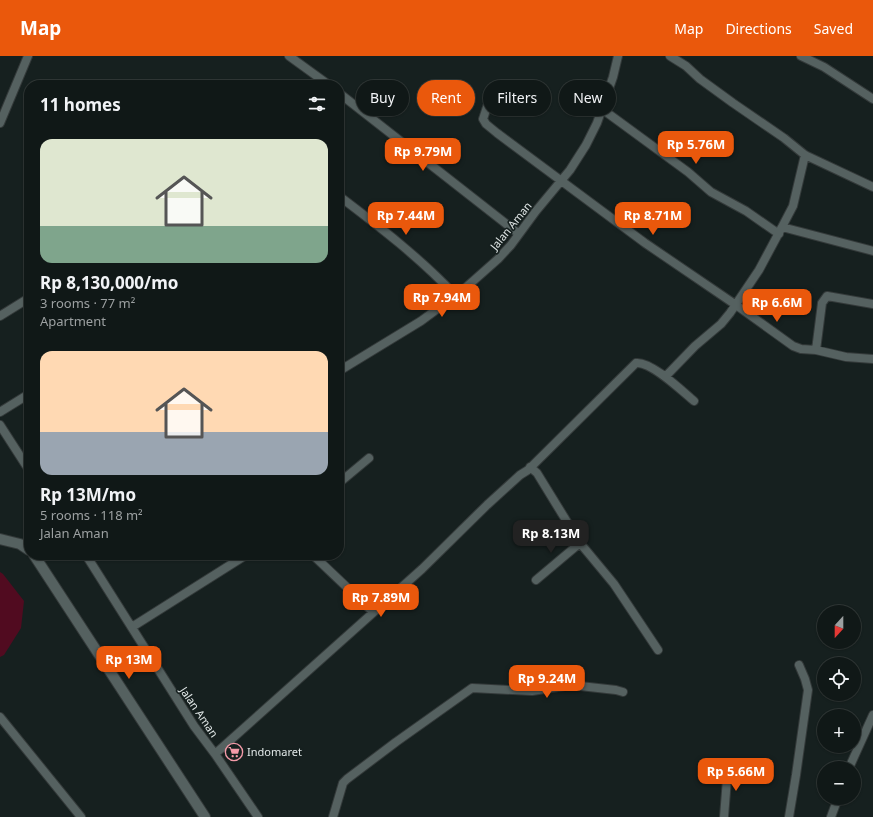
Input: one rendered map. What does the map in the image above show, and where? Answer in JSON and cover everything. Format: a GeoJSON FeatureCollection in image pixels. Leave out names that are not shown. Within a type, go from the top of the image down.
{"type":"FeatureCollection","features":[{"type":"Feature","properties":{"kind":"street"},"geometry":{"type":"LineString","coordinates":[[0,123],[28,56]]}},
{"type":"Feature","properties":{"kind":"street"},"geometry":{"type":"LineString","coordinates":[[289,56],[322,80]]}},
{"type":"Feature","properties":{"kind":"street","name":"Jalan Aman"},"geometry":{"type":"LineString","coordinates":[[611,80],[618,56]]}},
{"type":"Feature","properties":{"kind":"street"},"geometry":{"type":"LineString","coordinates":[[670,56],[686,66],[700,79],[784,138],[805,155],[873,187]]}},
{"type":"Feature","properties":{"kind":"street"},"geometry":{"type":"LineString","coordinates":[[801,56],[824,67],[873,99]]}},
{"type":"Feature","properties":{"kind":"street"},"geometry":{"type":"LineString","coordinates":[[344,97],[519,234]]}},
{"type":"Feature","properties":{"kind":"street"},"geometry":{"type":"LineString","coordinates":[[484,116],[486,124],[561,181],[645,243],[793,346],[801,349],[816,350],[846,357],[873,358]]}},
{"type":"Feature","properties":{"kind":"street","name":"Jalan Aman"},"geometry":{"type":"LineString","coordinates":[[344,368],[421,321],[455,295],[464,290],[498,259],[570,170],[586,145],[600,116]]}},
{"type":"Feature","properties":{"kind":"street"},"geometry":{"type":"LineString","coordinates":[[610,116],[688,172],[711,192],[780,230],[873,251]]}},
{"type":"Feature","properties":{"kind":"street"},"geometry":{"type":"LineString","coordinates":[[665,376],[720,324],[736,305],[759,270],[793,206],[805,155]]}},
{"type":"Feature","properties":{"kind":"street"},"geometry":{"type":"LineString","coordinates":[[344,200],[412,254],[455,295]]}},
{"type":"Feature","properties":{"kind":"street"},"geometry":{"type":"LineString","coordinates":[[816,350],[822,302],[827,296],[873,304]]}},
{"type":"Feature","properties":{"kind":"street"},"geometry":{"type":"LineString","coordinates":[[0,316],[24,301]]}},
{"type":"Feature","properties":{"kind":"street"},"geometry":{"type":"LineString","coordinates":[[215,754],[422,569],[487,505],[530,467],[636,363],[641,363],[665,376],[694,401]]}},
{"type":"Feature","properties":{"kind":"street"},"geometry":{"type":"LineString","coordinates":[[0,412],[24,397]]}},
{"type":"Feature","properties":{"kind":"street"},"geometry":{"type":"LineString","coordinates":[[0,425],[24,462]]}},
{"type":"Feature","properties":{"kind":"street"},"geometry":{"type":"LineString","coordinates":[[344,479],[369,458]]}},
{"type":"Feature","properties":{"kind":"street"},"geometry":{"type":"LineString","coordinates":[[530,467],[537,473],[580,543],[614,584],[658,650]]}},
{"type":"Feature","properties":{"kind":"street"},"geometry":{"type":"LineString","coordinates":[[0,539],[20,544],[24,547]]}},
{"type":"Feature","properties":{"kind":"street"},"geometry":{"type":"LineString","coordinates":[[536,580],[580,543]]}},
{"type":"Feature","properties":{"kind":"street"},"geometry":{"type":"LineString","coordinates":[[37,560],[205,817]]}},
{"type":"Feature","properties":{"kind":"street","name":"Jalan Aman"},"geometry":{"type":"LineString","coordinates":[[90,560],[194,726],[258,817]]}},
{"type":"Feature","properties":{"kind":"street"},"geometry":{"type":"LineString","coordinates":[[132,628],[238,560]]}},
{"type":"Feature","properties":{"kind":"street"},"geometry":{"type":"LineString","coordinates":[[318,560],[373,612]]}},
{"type":"Feature","properties":{"kind":"street"},"geometry":{"type":"LineString","coordinates":[[789,817],[808,690],[799,665]]}},
{"type":"Feature","properties":{"kind":"street"},"geometry":{"type":"LineString","coordinates":[[333,817],[343,783],[347,779],[472,688],[532,692],[570,685],[623,692]]}},
{"type":"Feature","properties":{"kind":"street"},"geometry":{"type":"LineString","coordinates":[[852,761],[873,715]]}},
{"type":"Feature","properties":{"kind":"street"},"geometry":{"type":"LineString","coordinates":[[0,717],[81,817]]}},
{"type":"Feature","properties":{"kind":"street"},"geometry":{"type":"LineString","coordinates":[[724,817],[728,766]]}},
{"type":"Feature","properties":{"kind":"street"},"geometry":{"type":"LineString","coordinates":[[831,817],[835,805]]}},
{"type":"Feature","properties":{"kind":"shaded area"},"geometry":{"type":"Polygon","coordinates":[[[0,572],[24,601],[21,628],[4,655],[0,657],[0,572]]]}},
{"type":"Feature","properties":{"kind":"place","name":"Indomaret"},"geometry":{"type":"Point","coordinates":[234,752]}}]}
